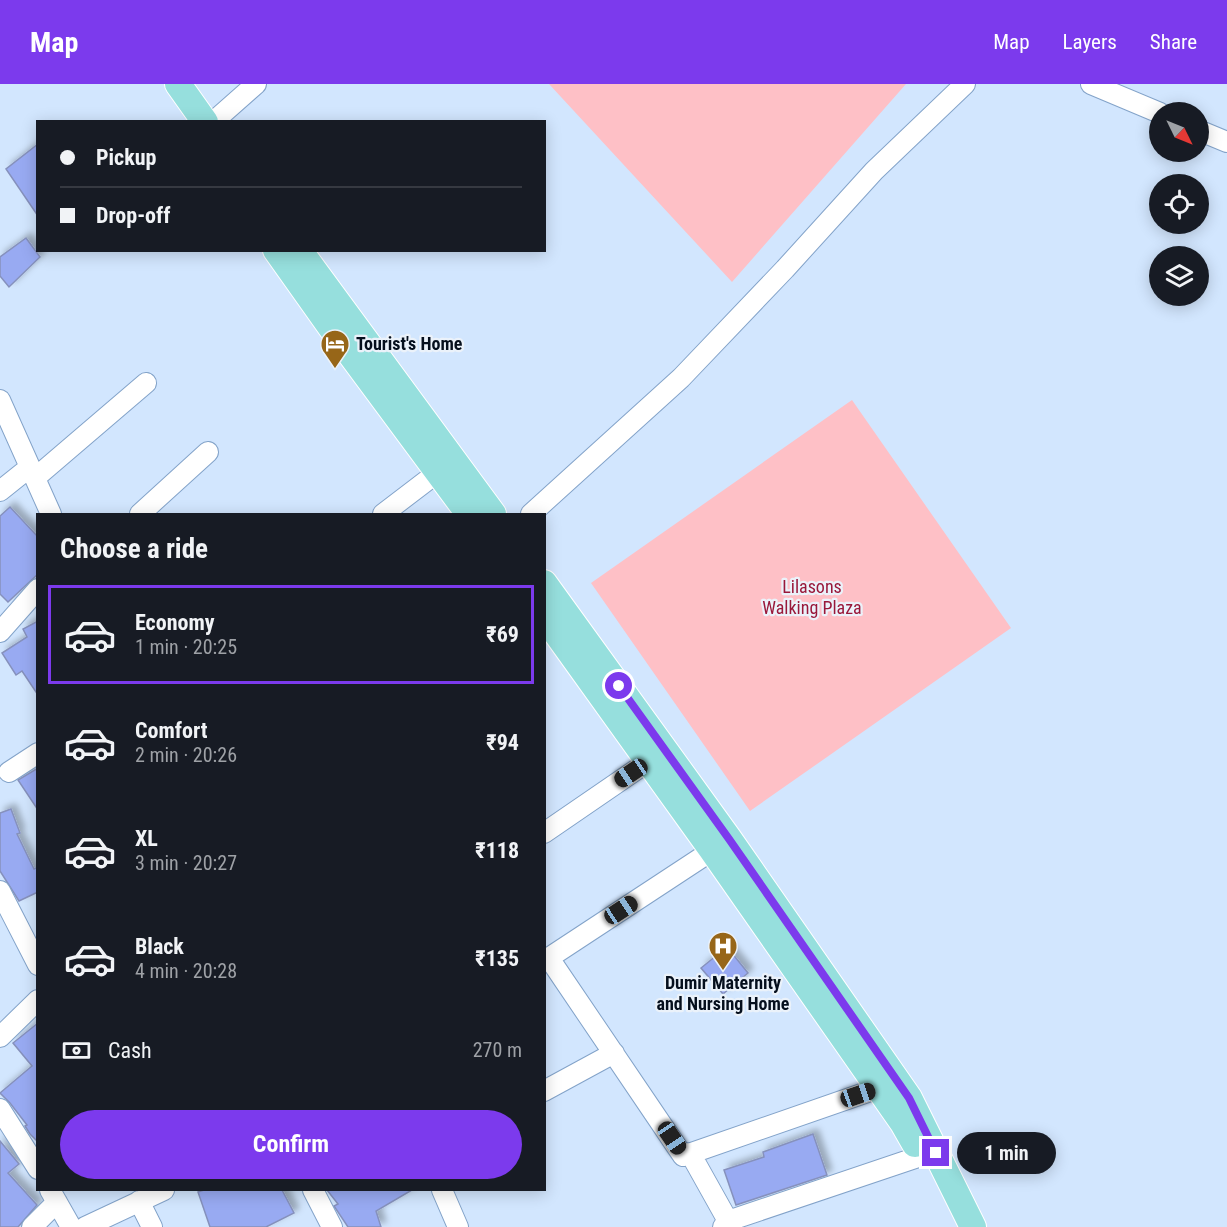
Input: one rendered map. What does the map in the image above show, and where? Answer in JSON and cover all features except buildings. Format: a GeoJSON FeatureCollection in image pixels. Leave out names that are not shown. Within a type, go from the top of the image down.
{"type":"FeatureCollection","features":[{"type":"Feature","properties":{"kind":"main road"},"geometry":{"type":"LineString","coordinates":[[159,84],[184,120]]}},
{"type":"Feature","properties":{"kind":"main road"},"geometry":{"type":"LineString","coordinates":[[177,84],[204,120]]}},
{"type":"Feature","properties":{"kind":"main road"},"geometry":{"type":"LineString","coordinates":[[290,254],[422,435],[492,513]]}},
{"type":"Feature","properties":{"kind":"main road"},"geometry":{"type":"LineString","coordinates":[[422,435],[438,472],[468,513]]}},
{"type":"Feature","properties":{"kind":"main road"},"geometry":{"type":"LineString","coordinates":[[547,600],[649,761],[721,844],[903,1123],[957,1227]]}},
{"type":"Feature","properties":{"kind":"main road"},"geometry":{"type":"LineString","coordinates":[[547,600],[721,844],[909,1098],[973,1227]]}},
{"type":"Feature","properties":{"kind":"street"},"geometry":{"type":"LineString","coordinates":[[215,120],[256,84]]}},
{"type":"Feature","properties":{"kind":"street"},"geometry":{"type":"LineString","coordinates":[[532,513],[681,378],[874,171],[965,84]]}},
{"type":"Feature","properties":{"kind":"street"},"geometry":{"type":"LineString","coordinates":[[1092,84],[1149,108]]}},
{"type":"Feature","properties":{"kind":"street"},"geometry":{"type":"LineString","coordinates":[[1209,135],[1227,142]]}},
{"type":"Feature","properties":{"kind":"street"},"geometry":{"type":"LineString","coordinates":[[0,491],[32,473],[146,383]]}},
{"type":"Feature","properties":{"kind":"street"},"geometry":{"type":"LineString","coordinates":[[0,400],[51,513]]}},
{"type":"Feature","properties":{"kind":"street"},"geometry":{"type":"LineString","coordinates":[[141,513],[208,452]]}},
{"type":"Feature","properties":{"kind":"street"},"geometry":{"type":"LineString","coordinates":[[384,513],[438,472]]}},
{"type":"Feature","properties":{"kind":"street"},"geometry":{"type":"LineString","coordinates":[[0,632],[36,591]]}},
{"type":"Feature","properties":{"kind":"street"},"geometry":{"type":"LineString","coordinates":[[9,772],[36,754]]}},
{"type":"Feature","properties":{"kind":"street"},"geometry":{"type":"LineString","coordinates":[[546,832],[649,761]]}},
{"type":"Feature","properties":{"kind":"street"},"geometry":{"type":"LineString","coordinates":[[721,844],[547,960],[683,1155],[879,1088]]}},
{"type":"Feature","properties":{"kind":"street"},"geometry":{"type":"LineString","coordinates":[[0,891],[36,961]]}},
{"type":"Feature","properties":{"kind":"street"},"geometry":{"type":"LineString","coordinates":[[0,1037],[36,1002]]}},
{"type":"Feature","properties":{"kind":"street"},"geometry":{"type":"LineString","coordinates":[[546,1090],[614,1053]]}},
{"type":"Feature","properties":{"kind":"street"},"geometry":{"type":"LineString","coordinates":[[0,1108],[36,1166]]}},
{"type":"Feature","properties":{"kind":"street"},"geometry":{"type":"LineString","coordinates":[[690,1153],[726,1224],[921,1156]]}},
{"type":"Feature","properties":{"kind":"street"},"geometry":{"type":"LineString","coordinates":[[85,1227],[162,1191]]}},
{"type":"Feature","properties":{"kind":"street"},"geometry":{"type":"LineString","coordinates":[[314,1191],[332,1227]]}},
{"type":"Feature","properties":{"kind":"street"},"geometry":{"type":"LineString","coordinates":[[442,1191],[458,1227]]}},
{"type":"Feature","properties":{"kind":"street"},"geometry":{"type":"LineString","coordinates":[[32,1227],[54,1196],[71,1227]]}},
{"type":"Feature","properties":{"kind":"street"},"geometry":{"type":"LineString","coordinates":[[140,1201],[152,1227]]}},
{"type":"Feature","properties":{"kind":"green space"},"geometry":{"type":"Polygon","coordinates":[[[549,84],[906,84],[732,282],[549,84]]]}},
{"type":"Feature","properties":{"kind":"green space","name":"Lilasons Walking Plaza"},"geometry":{"type":"Polygon","coordinates":[[[852,400],[1011,628],[750,811],[591,583],[852,400]]]}},
{"type":"Feature","properties":{"kind":"place","name":"Tourist's Home"},"geometry":{"type":"Point","coordinates":[335,370]}},
{"type":"Feature","properties":{"kind":"place","name":"Dumir Maternity and Nursing Home"},"geometry":{"type":"Point","coordinates":[723,972]}},
{"type":"Feature","properties":{"kind":"route"},"geometry":{"type":"LineString","coordinates":[[619,686],[729,839],[909,1098],[936,1153]]}}]}
